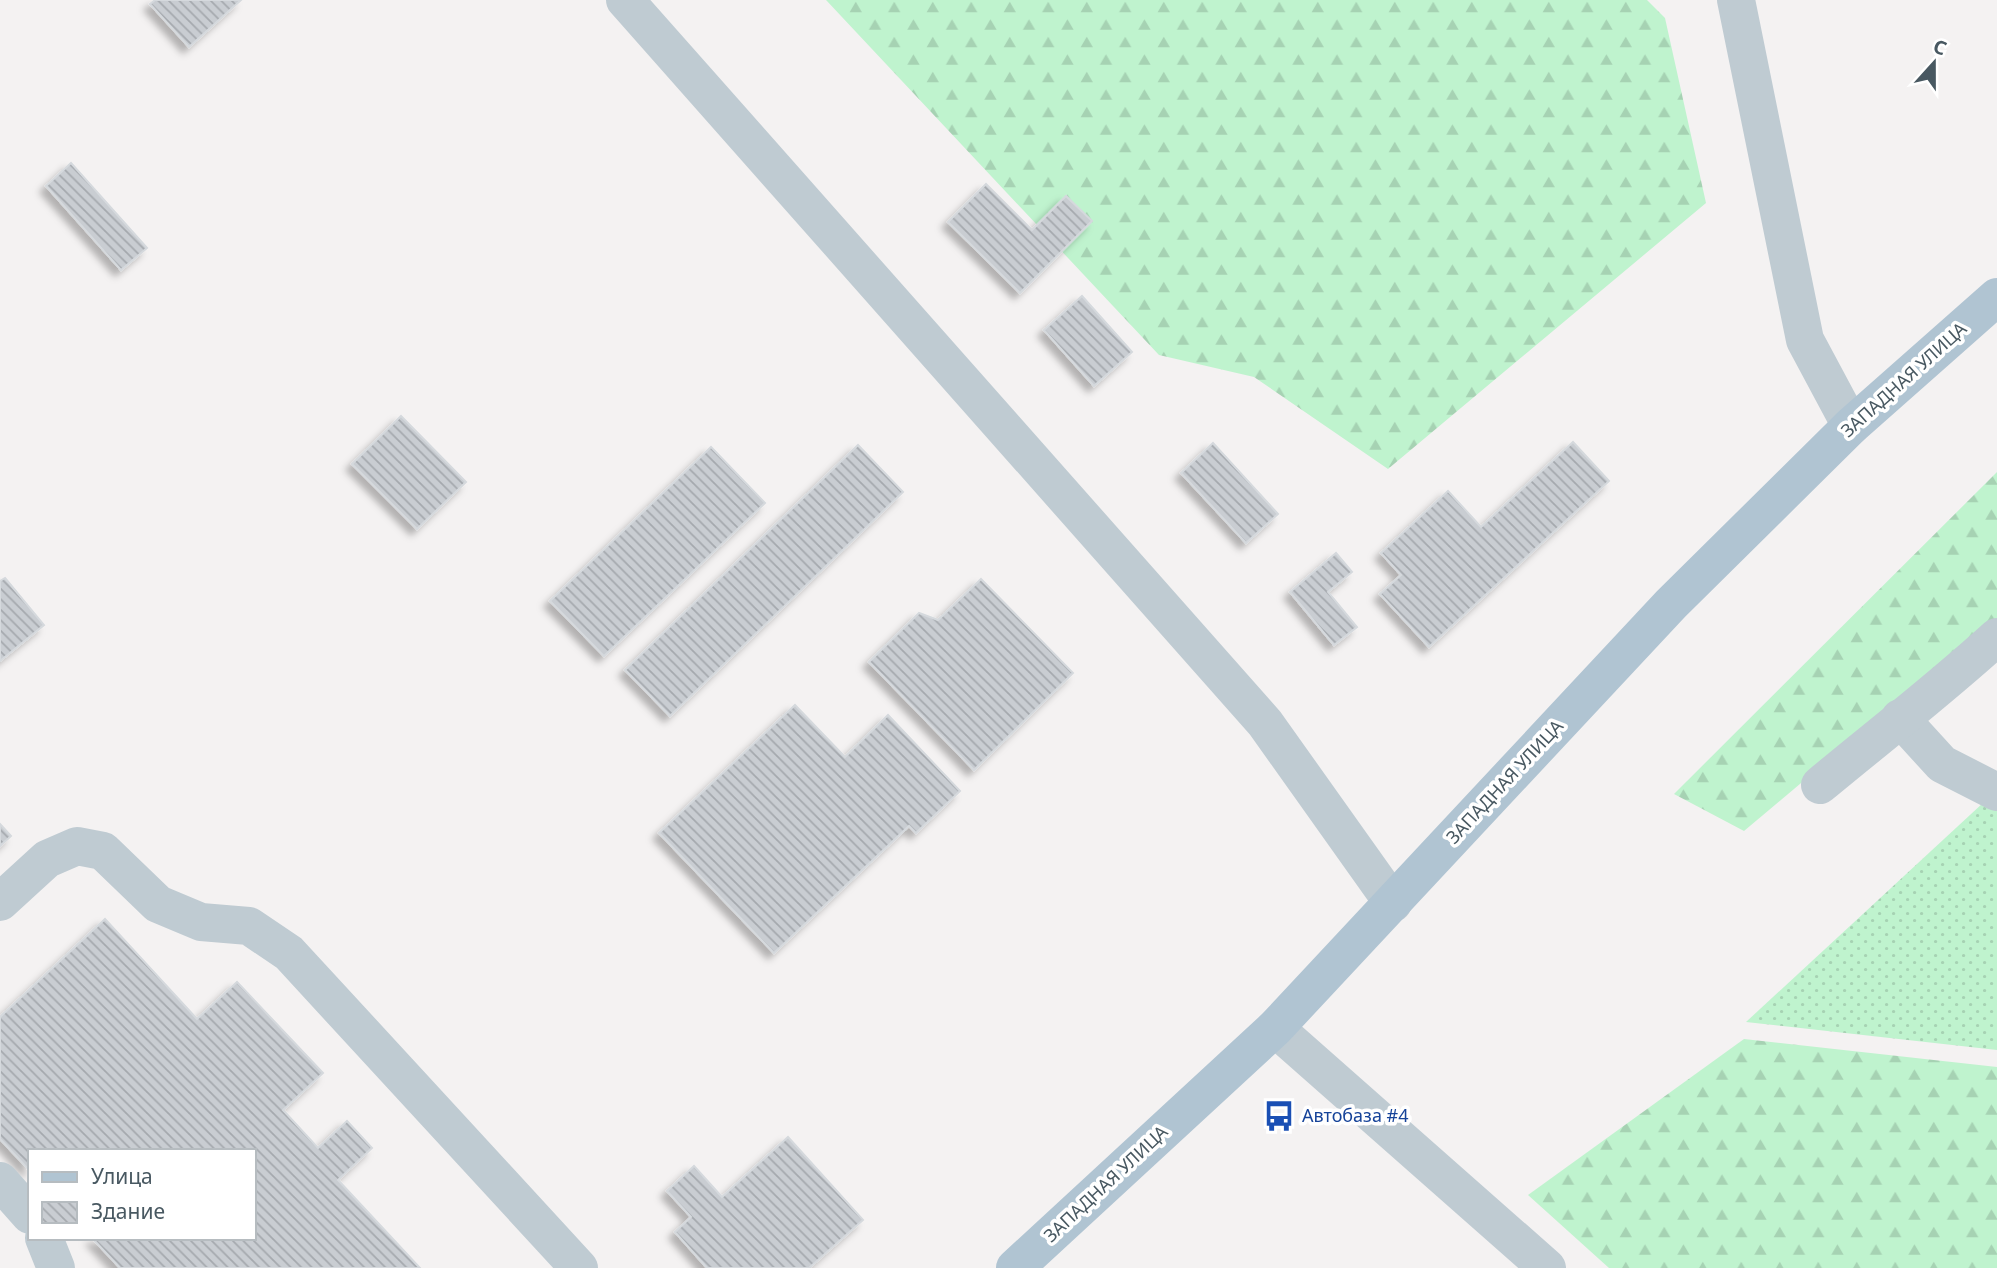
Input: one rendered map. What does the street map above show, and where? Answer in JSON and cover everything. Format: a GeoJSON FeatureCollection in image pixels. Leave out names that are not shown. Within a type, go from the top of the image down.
{"type":"FeatureCollection","features":[{"type":"Feature","properties":{"kind":"main road","name":"ЗАПАДНАЯ УЛИЦА"},"geometry":{"type":"LineString","coordinates":[[1015,1268],[1275,1028],[1671,604],[1851,426],[1997,297]]}},
{"type":"Feature","properties":{"kind":"street"},"geometry":{"type":"LineString","coordinates":[[625,0],[1265,723],[1393,903]]}},
{"type":"Feature","properties":{"kind":"street"},"geometry":{"type":"LineString","coordinates":[[1736,0],[1805,340],[1851,426]]}},
{"type":"Feature","properties":{"kind":"street"},"geometry":{"type":"LineString","coordinates":[[1820,785],[1951,679],[1997,637]]}},
{"type":"Feature","properties":{"kind":"street"},"geometry":{"type":"LineString","coordinates":[[1900,718],[1942,764],[1997,792]]}},
{"type":"Feature","properties":{"kind":"street"},"geometry":{"type":"LineString","coordinates":[[0,902],[47,859],[77,846],[103,851],[158,904],[201,922],[249,926],[289,953],[579,1268]]}},
{"type":"Feature","properties":{"kind":"street"},"geometry":{"type":"LineString","coordinates":[[1275,1028],[1547,1268]]}},
{"type":"Feature","properties":{"kind":"street"},"geometry":{"type":"LineString","coordinates":[[0,1181],[28,1213]]}},
{"type":"Feature","properties":{"kind":"street"},"geometry":{"type":"LineString","coordinates":[[45,1240],[56,1268]]}},
{"type":"Feature","properties":{"kind":"green space"},"geometry":{"type":"Polygon","coordinates":[[[826,0],[1647,0],[1665,18],[1706,203],[1388,469],[1254,377],[1159,355],[826,0]]]}},
{"type":"Feature","properties":{"kind":"green space"},"geometry":{"type":"Polygon","coordinates":[[[1997,472],[1997,618],[1744,831],[1674,794],[1997,472]]]}},
{"type":"Feature","properties":{"kind":"green space"},"geometry":{"type":"Polygon","coordinates":[[[1997,790],[1997,1050],[1746,1022],[1997,790]]]}},
{"type":"Feature","properties":{"kind":"green space"},"geometry":{"type":"Polygon","coordinates":[[[1744,1039],[1997,1067],[1997,1268],[1609,1268],[1528,1195],[1744,1039]]]}},
{"type":"Feature","properties":{"kind":"building"},"geometry":{"type":"Polygon","coordinates":[[[155,0],[241,0],[189,47],[150,4],[155,0]]]}},
{"type":"Feature","properties":{"kind":"building"},"geometry":{"type":"Polygon","coordinates":[[[71,163],[147,248],[121,270],[46,186],[71,163]]]}},
{"type":"Feature","properties":{"kind":"building"},"geometry":{"type":"Polygon","coordinates":[[[986,184],[1032,230],[1066,196],[1092,221],[1020,293],[948,222],[986,184]]]}},
{"type":"Feature","properties":{"kind":"building"},"geometry":{"type":"Polygon","coordinates":[[[1082,296],[1132,352],[1094,386],[1044,330],[1082,296]]]}},
{"type":"Feature","properties":{"kind":"building"},"geometry":{"type":"Polygon","coordinates":[[[401,416],[466,482],[417,529],[352,464],[401,416]]]}},
{"type":"Feature","properties":{"kind":"building"},"geometry":{"type":"Polygon","coordinates":[[[1573,442],[1609,481],[1429,647],[1380,594],[1401,575],[1381,553],[1448,491],[1481,527],[1573,442]]]}},
{"type":"Feature","properties":{"kind":"building"},"geometry":{"type":"Polygon","coordinates":[[[1213,443],[1278,514],[1246,543],[1181,473],[1213,443]]]}},
{"type":"Feature","properties":{"kind":"building"},"geometry":{"type":"Polygon","coordinates":[[[858,445],[903,492],[670,716],[625,670],[858,445]]]}},
{"type":"Feature","properties":{"kind":"building"},"geometry":{"type":"Polygon","coordinates":[[[711,447],[765,503],[604,656],[550,601],[711,447]]]}},
{"type":"Feature","properties":{"kind":"building"},"geometry":{"type":"Polygon","coordinates":[[[1336,553],[1352,572],[1328,592],[1357,627],[1334,645],[1290,592],[1336,553]]]}},
{"type":"Feature","properties":{"kind":"building"},"geometry":{"type":"Polygon","coordinates":[[[5,578],[44,625],[0,661],[0,581],[5,578]]]}},
{"type":"Feature","properties":{"kind":"building"},"geometry":{"type":"Polygon","coordinates":[[[981,579],[1073,673],[974,770],[869,662],[919,613],[938,620],[981,579]]]}},
{"type":"Feature","properties":{"kind":"building"},"geometry":{"type":"Polygon","coordinates":[[[795,705],[845,757],[888,715],[960,791],[916,833],[909,826],[774,953],[659,833],[795,705]]]}},
{"type":"Feature","properties":{"kind":"building"},"geometry":{"type":"Polygon","coordinates":[[[0,824],[11,836],[0,846],[0,824]]]}},
{"type":"Feature","properties":{"kind":"building"},"geometry":{"type":"Polygon","coordinates":[[[105,919],[197,1019],[237,982],[323,1073],[283,1110],[318,1148],[347,1121],[372,1148],[338,1180],[420,1268],[120,1268],[94,1240],[256,1240],[256,1149],[28,1149],[28,1169],[0,1139],[0,1017],[105,919]]]}},
{"type":"Feature","properties":{"kind":"building"},"geometry":{"type":"Polygon","coordinates":[[[788,1137],[863,1220],[809,1268],[707,1268],[675,1232],[691,1217],[667,1191],[694,1166],[722,1197],[788,1137]]]}},
{"type":"Feature","properties":{"kind":"place","name":"Автобаза #4"},"geometry":{"type":"Point","coordinates":[1279,1116]}}]}
